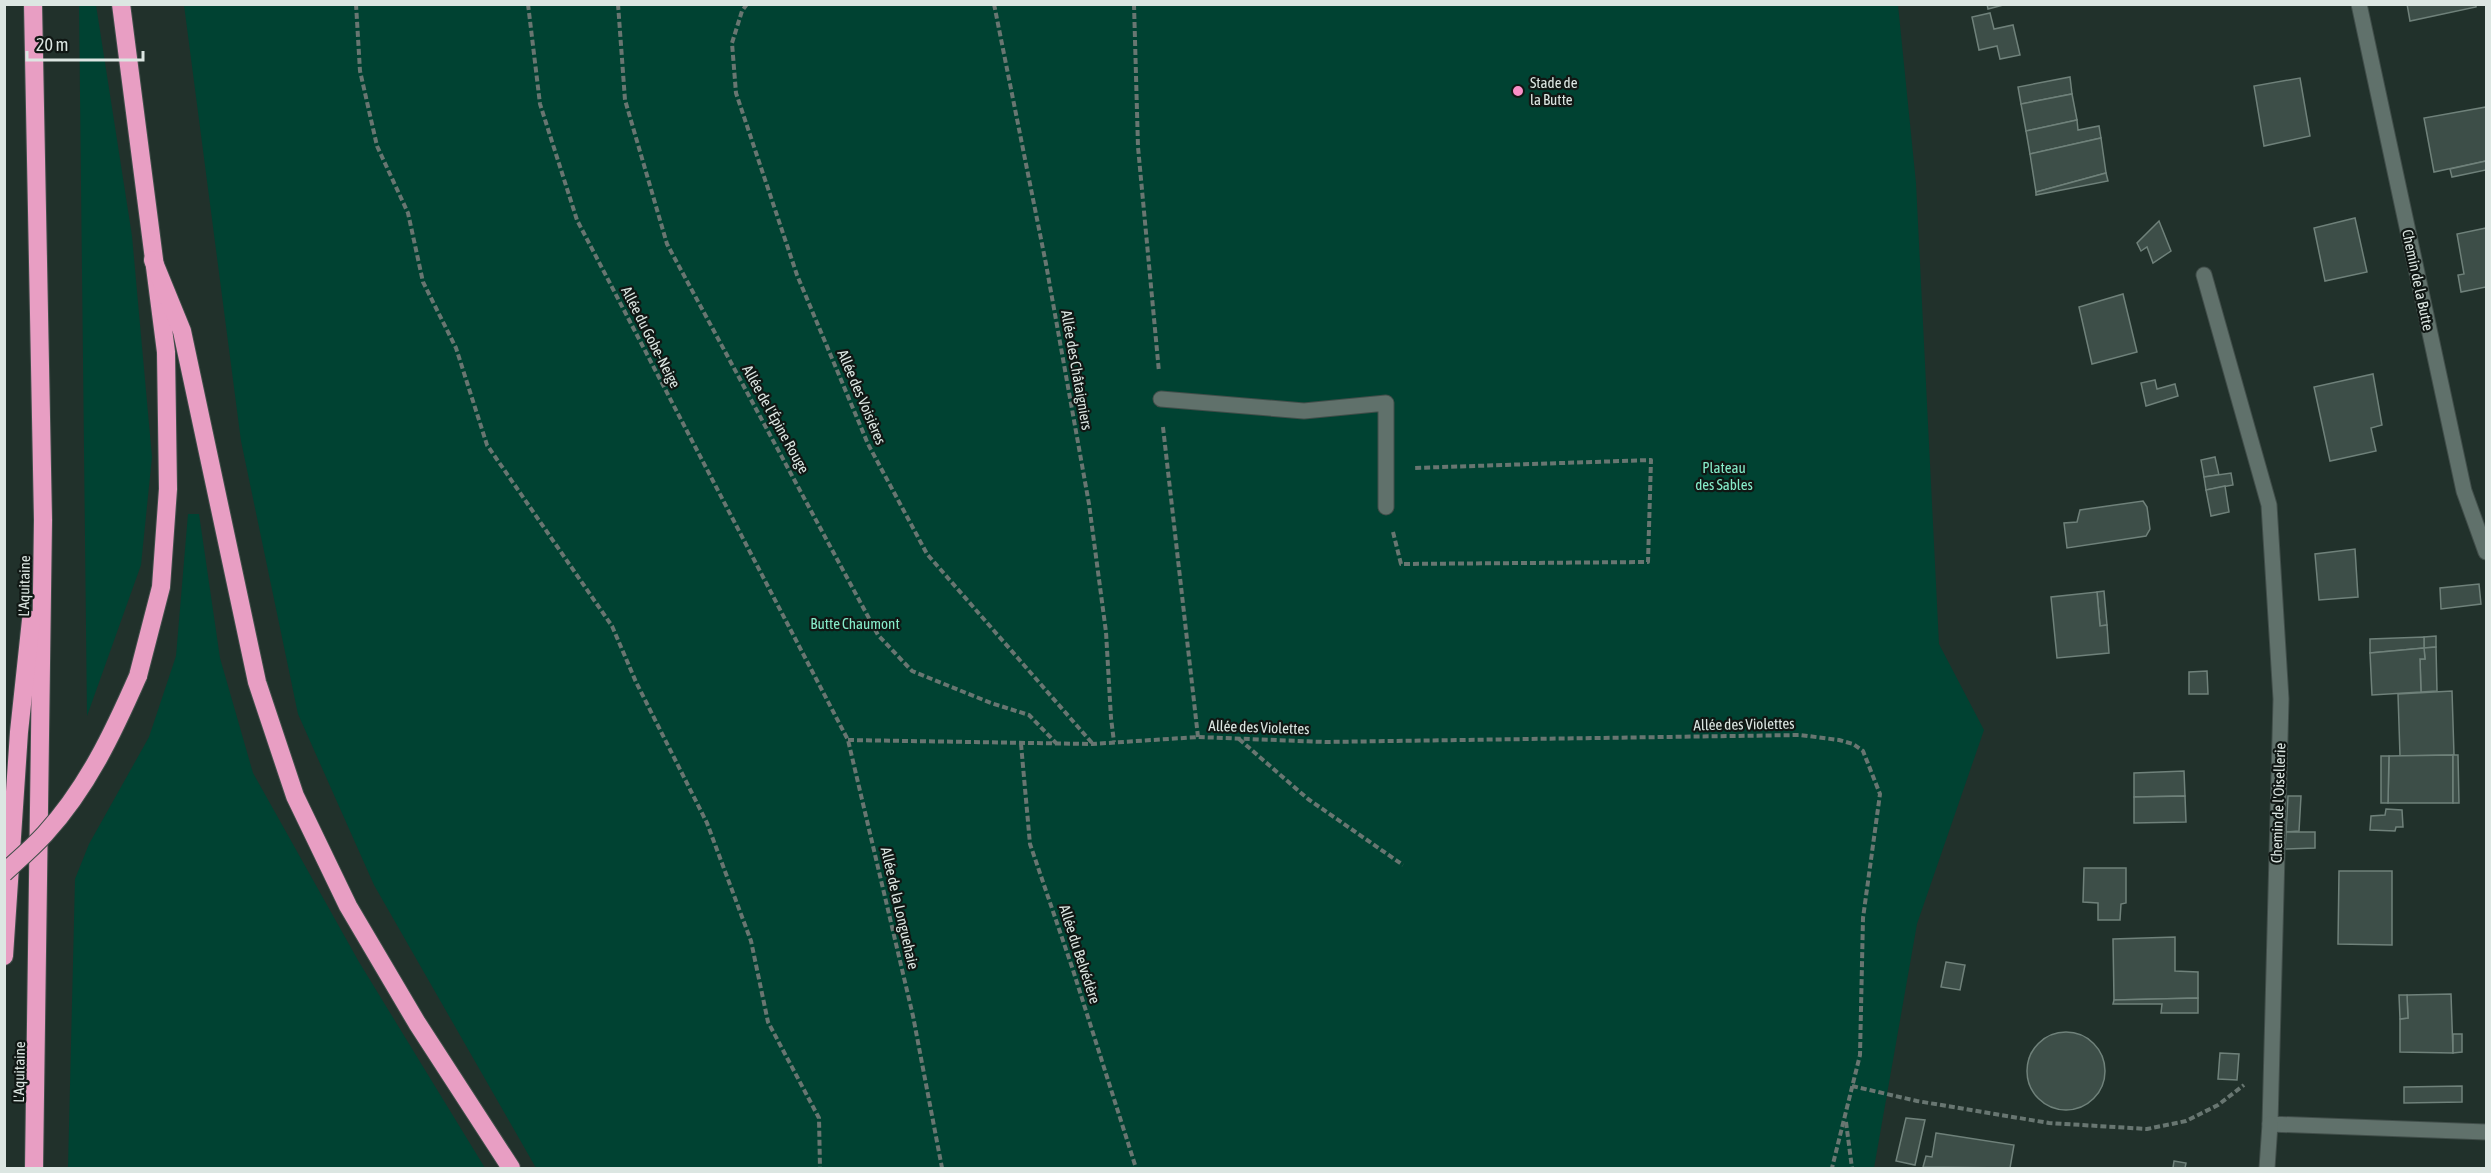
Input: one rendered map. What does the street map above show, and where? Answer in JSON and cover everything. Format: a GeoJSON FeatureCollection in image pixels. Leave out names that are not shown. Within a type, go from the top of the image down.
{"type":"FeatureCollection","features":[{"type":"Feature","properties":{"kind":"highway","name":"L'Aquitaine"},"geometry":{"type":"LineString","coordinates":[[33,4],[43,520],[34,1168]]}},
{"type":"Feature","properties":{"kind":"highway"},"geometry":{"type":"LineString","coordinates":[[4,873],[45,834],[87,779],[114,730],[138,676],[160,587],[168,489],[166,352],[121,4]]}},
{"type":"Feature","properties":{"kind":"highway"},"geometry":{"type":"LineString","coordinates":[[153,260],[182,331],[257,682],[295,796],[348,906],[417,1023],[511,1168]]}},
{"type":"Feature","properties":{"kind":"highway"},"geometry":{"type":"LineString","coordinates":[[4,956],[19,732],[43,520]]}},
{"type":"Feature","properties":{"kind":"street","name":"Chemin de la Butte"},"geometry":{"type":"LineString","coordinates":[[2359,4],[2464,491],[2487,552]]}},
{"type":"Feature","properties":{"kind":"street","name":"Chemin de l'Oisellerie"},"geometry":{"type":"LineString","coordinates":[[2204,276],[2269,505],[2281,699],[2267,1168]]}},
{"type":"Feature","properties":{"kind":"street"},"geometry":{"type":"LineString","coordinates":[[1161,399],[1304,411],[1386,403],[1386,507]]}},
{"type":"Feature","properties":{"kind":"street"},"geometry":{"type":"LineString","coordinates":[[2270,1124],[2487,1132]]}},
{"type":"Feature","properties":{"kind":"path"},"geometry":{"type":"LineString","coordinates":[[356,4],[360,70],[377,146],[408,213],[423,282],[456,348],[487,446],[612,626],[636,682],[707,823],[751,941],[768,1022],[819,1118],[820,1168]]}},
{"type":"Feature","properties":{"kind":"path","name":"Allée du Gobe-Neige"},"geometry":{"type":"LineString","coordinates":[[528,4],[540,104],[577,219],[806,662]]}},
{"type":"Feature","properties":{"kind":"path","name":"Allée de l'Épine Rouge"},"geometry":{"type":"LineString","coordinates":[[618,4],[625,100],[667,243],[878,635],[912,671],[991,703],[1029,715],[1056,744]]}},
{"type":"Feature","properties":{"kind":"path","name":"Allée des Voisières"},"geometry":{"type":"LineString","coordinates":[[747,4],[742,11],[732,43],[736,93],[797,275],[868,444],[927,554],[1092,744]]}},
{"type":"Feature","properties":{"kind":"path","name":"Allée des Châtaigniers"},"geometry":{"type":"LineString","coordinates":[[994,4],[1046,264],[1089,504],[1106,632],[1114,742]]}},
{"type":"Feature","properties":{"kind":"path"},"geometry":{"type":"LineString","coordinates":[[1386,469],[1651,460],[1648,562],[1401,564],[1386,507]]}},
{"type":"Feature","properties":{"kind":"path","name":"Allée de la Longuehaie"},"geometry":{"type":"LineString","coordinates":[[806,662],[848,740],[913,1016],[942,1168]]}},
{"type":"Feature","properties":{"kind":"path","name":"Allée des Violettes"},"geometry":{"type":"LineString","coordinates":[[848,740],[1092,744],[1198,736],[1325,742],[1800,735],[1853,744],[1863,751],[1880,794],[1863,918],[1860,1054],[1832,1168]]}},
{"type":"Feature","properties":{"kind":"path"},"geometry":{"type":"LineString","coordinates":[[1238,739],[1308,799],[1403,865]]}},
{"type":"Feature","properties":{"kind":"path","name":"Allée du Belvédère"},"geometry":{"type":"LineString","coordinates":[[1021,744],[1030,844],[1136,1168]]}},
{"type":"Feature","properties":{"kind":"path"},"geometry":{"type":"LineString","coordinates":[[1852,1086],[1917,1101],[2049,1123],[2147,1129],[2186,1121],[2218,1105],[2253,1080],[2271,1080]]}},
{"type":"Feature","properties":{"kind":"path"},"geometry":{"type":"LineString","coordinates":[[1845,1118],[1852,1168]]}},
{"type":"Feature","properties":{"kind":"green space"},"geometry":{"type":"Polygon","coordinates":[[[79,5],[96,5],[132,236],[152,457],[141,565],[87,716],[79,5]]]}},
{"type":"Feature","properties":{"kind":"green space","name":"Butte Chaumont"},"geometry":{"type":"Polygon","coordinates":[[[184,5],[1898,5],[1916,183],[1939,644],[1984,730],[1917,924],[1874,1168],[536,1168],[374,885],[298,714],[241,441],[184,5]]]}},
{"type":"Feature","properties":{"kind":"green space"},"geometry":{"type":"Polygon","coordinates":[[[188,514],[199,514],[220,658],[253,773],[359,962],[485,1168],[68,1168],[75,879],[89,844],[149,737],[176,656],[188,514]]]}},
{"type":"Feature","properties":{"kind":"building"},"geometry":{"type":"Polygon","coordinates":[[[1987,4],[2007,4],[1988,9],[1987,4]]]}},
{"type":"Feature","properties":{"kind":"building"},"geometry":{"type":"Polygon","coordinates":[[[2407,4],[2476,4],[2476,7],[2410,21],[2407,4]]]}},
{"type":"Feature","properties":{"kind":"building"},"geometry":{"type":"Polygon","coordinates":[[[1990,13],[1994,29],[2013,25],[2020,55],[2000,59],[1997,46],[1979,50],[1972,17],[1990,13]]]}},
{"type":"Feature","properties":{"kind":"building"},"geometry":{"type":"Polygon","coordinates":[[[2070,77],[2072,94],[2021,104],[2018,87],[2070,77]]]}},
{"type":"Feature","properties":{"kind":"building"},"geometry":{"type":"Polygon","coordinates":[[[2300,78],[2310,136],[2264,146],[2254,86],[2300,78]]]}},
{"type":"Feature","properties":{"kind":"building"},"geometry":{"type":"Polygon","coordinates":[[[2072,94],[2077,120],[2026,131],[2021,104],[2072,94]]]}},
{"type":"Feature","properties":{"kind":"building"},"geometry":{"type":"Polygon","coordinates":[[[2486,107],[2486,161],[2434,172],[2424,118],[2486,107]]]}},
{"type":"Feature","properties":{"kind":"building"},"geometry":{"type":"Polygon","coordinates":[[[2077,120],[2078,130],[2099,126],[2101,138],[2030,154],[2026,131],[2077,120]]]}},
{"type":"Feature","properties":{"kind":"building"},"geometry":{"type":"Polygon","coordinates":[[[2101,138],[2106,173],[2036,192],[2030,154],[2101,138]]]}},
{"type":"Feature","properties":{"kind":"building"},"geometry":{"type":"Polygon","coordinates":[[[2486,161],[2486,170],[2452,177],[2450,169],[2486,161]]]}},
{"type":"Feature","properties":{"kind":"building"},"geometry":{"type":"Polygon","coordinates":[[[2106,173],[2108,181],[2036,195],[2036,192],[2106,173]]]}},
{"type":"Feature","properties":{"kind":"building"},"geometry":{"type":"Polygon","coordinates":[[[2355,218],[2367,272],[2325,281],[2314,228],[2355,218]]]}},
{"type":"Feature","properties":{"kind":"building"},"geometry":{"type":"Polygon","coordinates":[[[2159,221],[2171,251],[2153,263],[2147,247],[2141,251],[2137,243],[2159,221]]]}},
{"type":"Feature","properties":{"kind":"building"},"geometry":{"type":"Polygon","coordinates":[[[2486,228],[2486,287],[2461,292],[2458,275],[2464,274],[2457,234],[2486,228]]]}},
{"type":"Feature","properties":{"kind":"building"},"geometry":{"type":"Polygon","coordinates":[[[2123,294],[2137,352],[2092,364],[2079,307],[2123,294]]]}},
{"type":"Feature","properties":{"kind":"building"},"geometry":{"type":"Polygon","coordinates":[[[2373,374],[2382,425],[2371,428],[2376,451],[2330,461],[2314,387],[2373,374]]]}},
{"type":"Feature","properties":{"kind":"building"},"geometry":{"type":"Polygon","coordinates":[[[2155,380],[2157,389],[2175,384],[2178,396],[2146,406],[2141,383],[2155,380]]]}},
{"type":"Feature","properties":{"kind":"building"},"geometry":{"type":"Polygon","coordinates":[[[2215,457],[2219,475],[2204,477],[2201,460],[2215,457]]]}},
{"type":"Feature","properties":{"kind":"building"},"geometry":{"type":"Polygon","coordinates":[[[2231,473],[2233,485],[2206,490],[2204,477],[2231,473]]]}},
{"type":"Feature","properties":{"kind":"building"},"geometry":{"type":"Polygon","coordinates":[[[2225,486],[2229,512],[2211,516],[2206,490],[2225,486]]]}},
{"type":"Feature","properties":{"kind":"building"},"geometry":{"type":"Polygon","coordinates":[[[2143,501],[2147,507],[2150,529],[2146,536],[2067,548],[2064,523],[2077,522],[2080,510],[2143,501]]]}},
{"type":"Feature","properties":{"kind":"building"},"geometry":{"type":"Polygon","coordinates":[[[2355,549],[2358,597],[2319,600],[2315,554],[2355,549]]]}},
{"type":"Feature","properties":{"kind":"building"},"geometry":{"type":"Polygon","coordinates":[[[2479,584],[2481,604],[2441,609],[2440,588],[2479,584]]]}},
{"type":"Feature","properties":{"kind":"building"},"geometry":{"type":"Polygon","coordinates":[[[2104,591],[2107,625],[2100,626],[2097,592],[2104,591]]]}},
{"type":"Feature","properties":{"kind":"building"},"geometry":{"type":"Polygon","coordinates":[[[2097,592],[2100,626],[2107,625],[2109,653],[2057,658],[2051,597],[2097,592]]]}},
{"type":"Feature","properties":{"kind":"building"},"geometry":{"type":"Polygon","coordinates":[[[2436,636],[2436,647],[2424,648],[2424,637],[2436,636]]]}},
{"type":"Feature","properties":{"kind":"building"},"geometry":{"type":"Polygon","coordinates":[[[2424,637],[2424,648],[2370,653],[2370,639],[2424,637]]]}},
{"type":"Feature","properties":{"kind":"building"},"geometry":{"type":"Polygon","coordinates":[[[2436,647],[2437,691],[2421,692],[2420,659],[2425,659],[2424,648],[2436,647]]]}},
{"type":"Feature","properties":{"kind":"building"},"geometry":{"type":"Polygon","coordinates":[[[2424,648],[2425,659],[2420,659],[2421,692],[2372,695],[2370,653],[2424,648]]]}},
{"type":"Feature","properties":{"kind":"building"},"geometry":{"type":"Polygon","coordinates":[[[2207,671],[2208,694],[2189,694],[2189,672],[2207,671]]]}},
{"type":"Feature","properties":{"kind":"building"},"geometry":{"type":"Polygon","coordinates":[[[2452,691],[2454,755],[2400,756],[2398,694],[2452,691]]]}},
{"type":"Feature","properties":{"kind":"building"},"geometry":{"type":"Polygon","coordinates":[[[2453,755],[2453,803],[2388,803],[2389,756],[2453,755]]]}},
{"type":"Feature","properties":{"kind":"building"},"geometry":{"type":"Polygon","coordinates":[[[2453,755],[2458,755],[2459,803],[2453,803],[2453,755]]]}},
{"type":"Feature","properties":{"kind":"building"},"geometry":{"type":"Polygon","coordinates":[[[2381,756],[2389,756],[2388,803],[2381,803],[2381,756]]]}},
{"type":"Feature","properties":{"kind":"building"},"geometry":{"type":"Polygon","coordinates":[[[2184,771],[2185,796],[2134,797],[2134,773],[2184,771]]]}},
{"type":"Feature","properties":{"kind":"building"},"geometry":{"type":"Polygon","coordinates":[[[2185,796],[2186,822],[2134,823],[2134,797],[2185,796]]]}},
{"type":"Feature","properties":{"kind":"building"},"geometry":{"type":"Polygon","coordinates":[[[2288,796],[2301,796],[2299,831],[2286,832],[2288,796]]]}},
{"type":"Feature","properties":{"kind":"building"},"geometry":{"type":"Polygon","coordinates":[[[2386,809],[2402,810],[2403,827],[2396,827],[2395,831],[2370,830],[2371,816],[2385,815],[2386,809]]]}},
{"type":"Feature","properties":{"kind":"building"},"geometry":{"type":"Polygon","coordinates":[[[2286,832],[2315,832],[2315,848],[2285,849],[2286,832]]]}},
{"type":"Feature","properties":{"kind":"building"},"geometry":{"type":"Polygon","coordinates":[[[2084,868],[2126,868],[2126,903],[2121,904],[2120,920],[2098,920],[2098,903],[2083,902],[2084,868]]]}},
{"type":"Feature","properties":{"kind":"building"},"geometry":{"type":"Polygon","coordinates":[[[2339,871],[2392,871],[2392,945],[2338,944],[2339,871]]]}},
{"type":"Feature","properties":{"kind":"building"},"geometry":{"type":"Polygon","coordinates":[[[2175,937],[2175,971],[2198,972],[2198,998],[2114,1000],[2113,939],[2175,937]]]}},
{"type":"Feature","properties":{"kind":"building"},"geometry":{"type":"Polygon","coordinates":[[[1946,962],[1965,965],[1960,990],[1941,987],[1946,962]]]}},
{"type":"Feature","properties":{"kind":"building"},"geometry":{"type":"Polygon","coordinates":[[[2451,994],[2453,1053],[2400,1052],[2400,1019],[2408,1018],[2407,995],[2451,994]]]}},
{"type":"Feature","properties":{"kind":"building"},"geometry":{"type":"Polygon","coordinates":[[[2399,995],[2407,995],[2408,1018],[2400,1019],[2399,995]]]}},
{"type":"Feature","properties":{"kind":"building"},"geometry":{"type":"Polygon","coordinates":[[[2198,998],[2198,1013],[2161,1013],[2162,1004],[2113,1004],[2114,1000],[2198,998]]]}},
{"type":"Feature","properties":{"kind":"building"},"geometry":{"type":"Polygon","coordinates":[[[2066,1032],[2081,1035],[2094,1043],[2102,1056],[2105,1071],[2102,1086],[2094,1099],[2081,1107],[2066,1110],[2051,1107],[2038,1099],[2030,1086],[2027,1071],[2030,1056],[2038,1043],[2051,1035],[2066,1032]]]}},
{"type":"Feature","properties":{"kind":"building"},"geometry":{"type":"Polygon","coordinates":[[[2453,1034],[2462,1034],[2462,1052],[2453,1053],[2453,1034]]]}},
{"type":"Feature","properties":{"kind":"building"},"geometry":{"type":"Polygon","coordinates":[[[2220,1053],[2239,1054],[2237,1080],[2218,1079],[2220,1053]]]}},
{"type":"Feature","properties":{"kind":"building"},"geometry":{"type":"Polygon","coordinates":[[[2462,1086],[2462,1102],[2404,1103],[2404,1087],[2462,1086]]]}},
{"type":"Feature","properties":{"kind":"building"},"geometry":{"type":"Polygon","coordinates":[[[1906,1118],[1925,1120],[1915,1165],[1896,1161],[1906,1118]]]}},
{"type":"Feature","properties":{"kind":"building"},"geometry":{"type":"Polygon","coordinates":[[[1936,1133],[2014,1145],[2010,1168],[1923,1167],[1926,1156],[1932,1157],[1936,1133]]]}},
{"type":"Feature","properties":{"kind":"building"},"geometry":{"type":"Polygon","coordinates":[[[2174,1161],[2186,1163],[2185,1168],[2173,1168],[2174,1161]]]}},
{"type":"Feature","properties":{"kind":"place","name":"Stade de la Butte"},"geometry":{"type":"Point","coordinates":[1518,91]}},
{"type":"Feature","properties":{"kind":"park label","name":"Plateau des Sables"},"geometry":{"type":"Point","coordinates":[1724,476]}}]}
